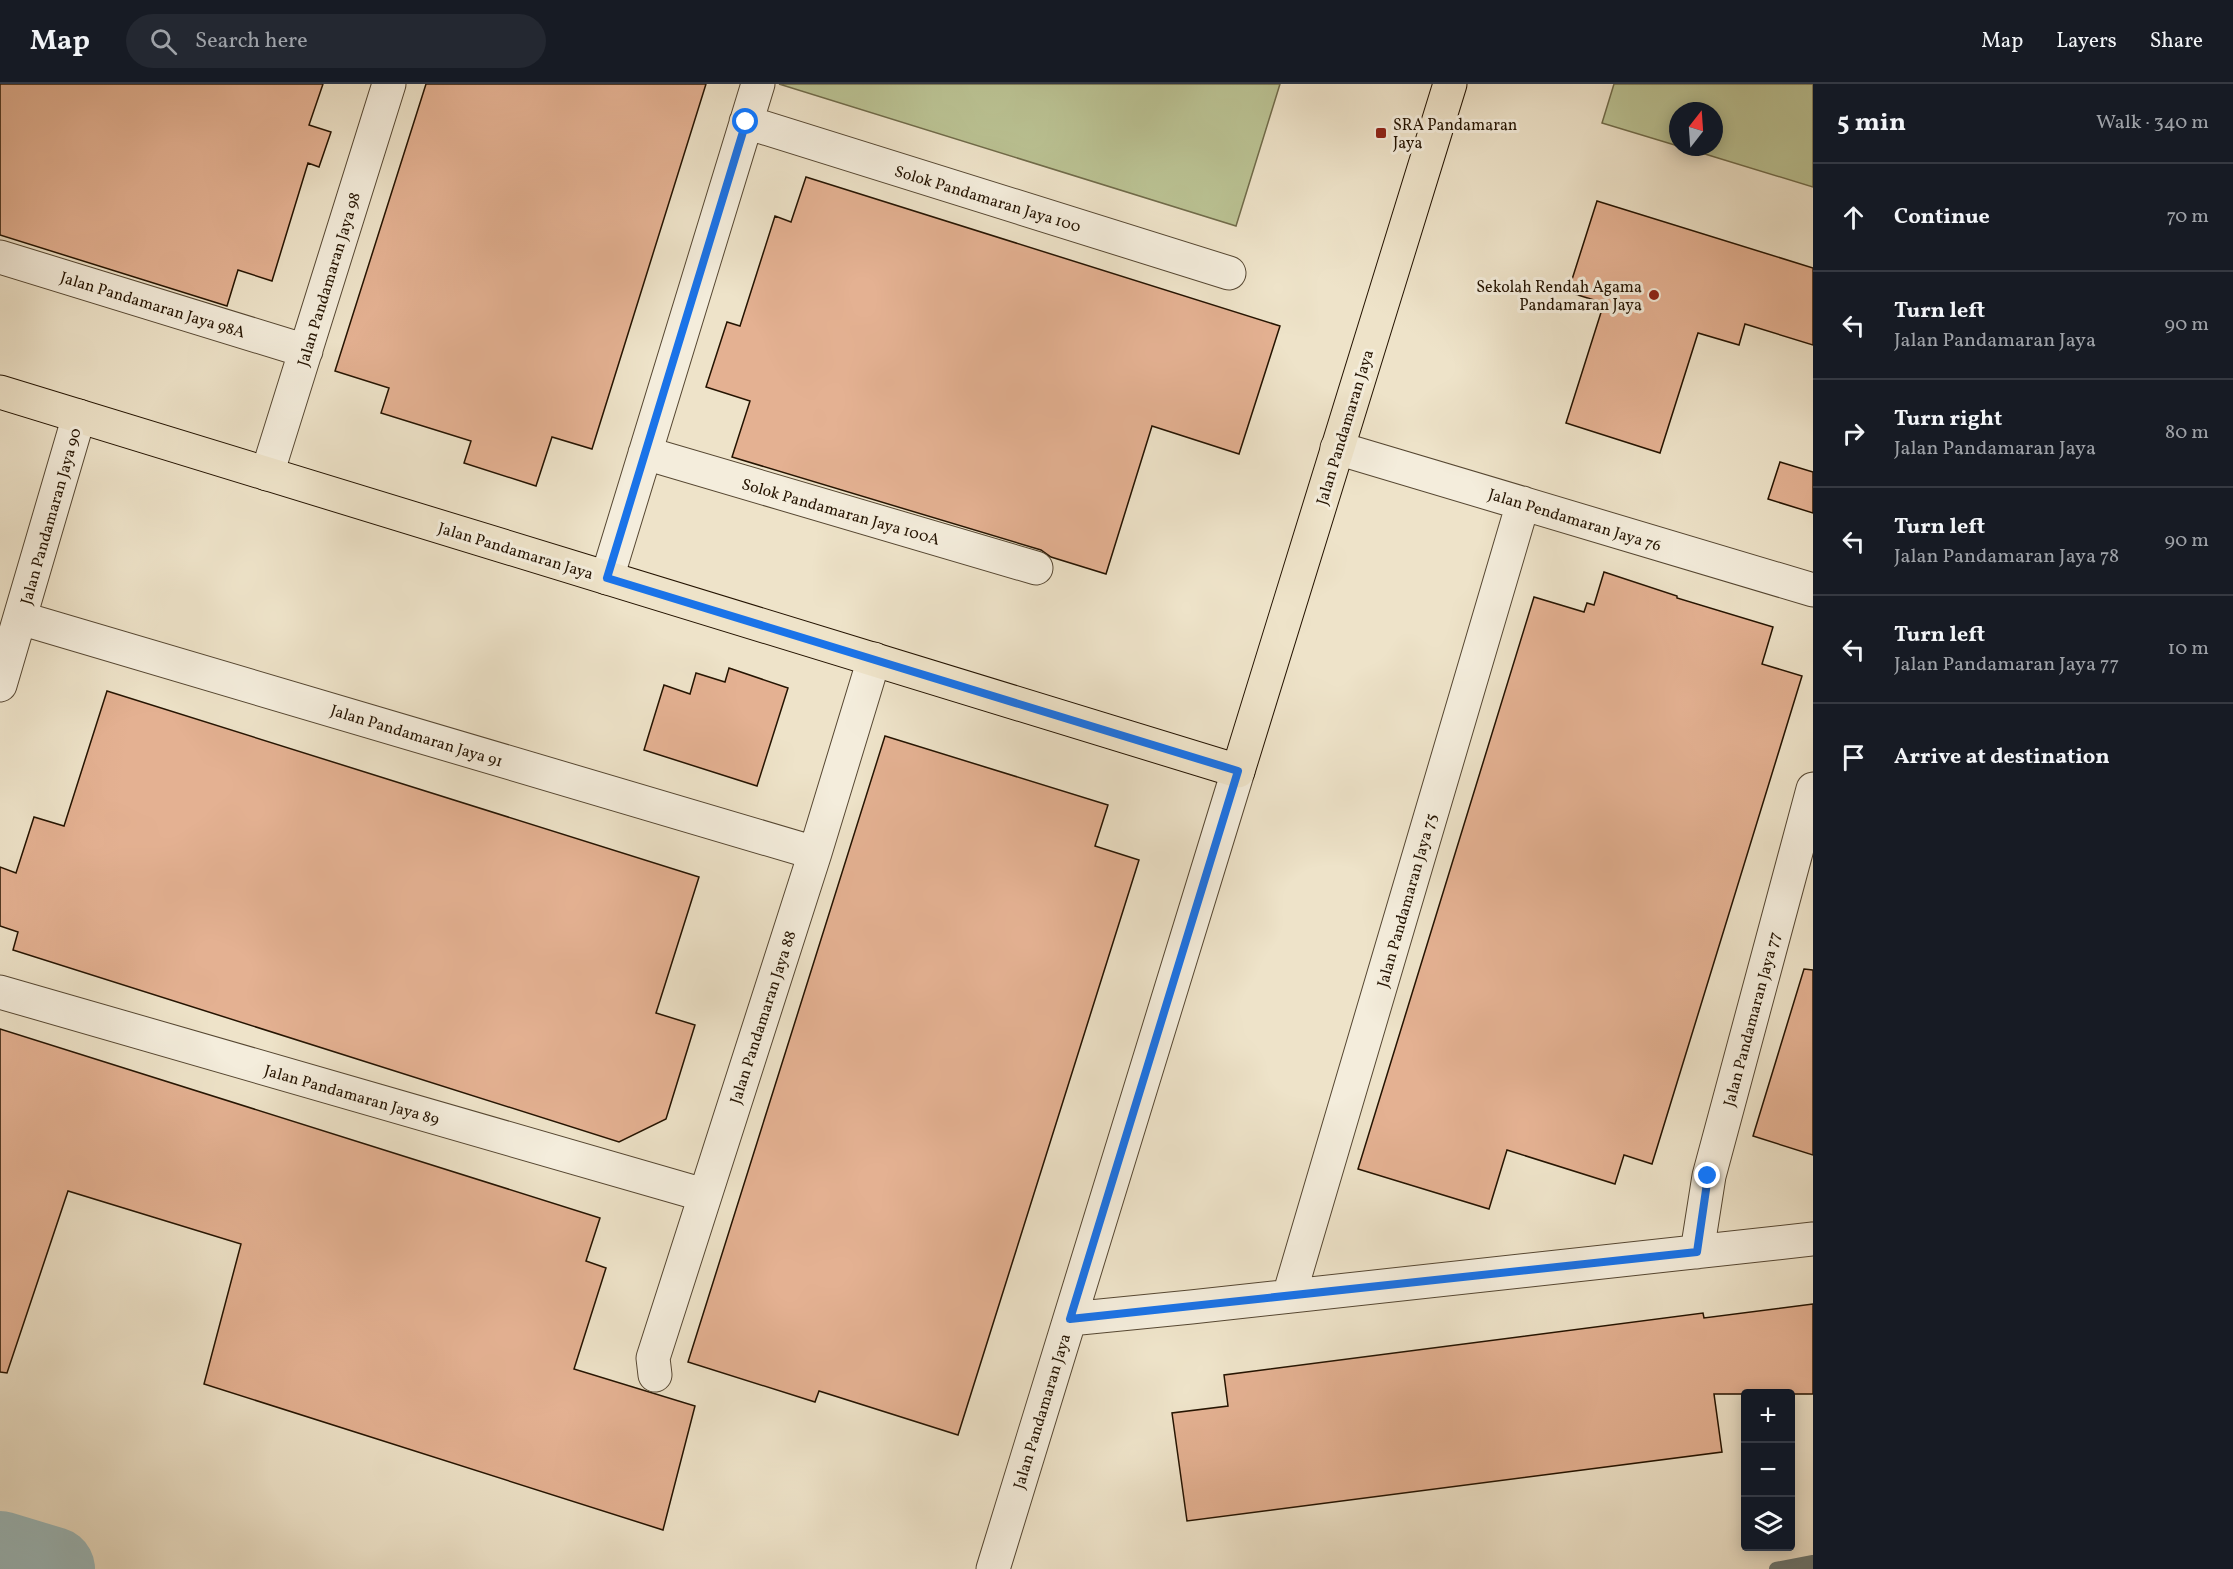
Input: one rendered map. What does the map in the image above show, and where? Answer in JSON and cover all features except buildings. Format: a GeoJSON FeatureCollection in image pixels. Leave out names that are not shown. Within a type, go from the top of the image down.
{"type":"FeatureCollection","features":[{"type":"Feature","properties":{"kind":"main road","name":"Jalan Pandamaran Jaya"},"geometry":{"type":"LineString","coordinates":[[0,392],[1238,771],[1450,84]]}},
{"type":"Feature","properties":{"kind":"street","name":"Jalan Pandamaran Jaya 98"},"geometry":{"type":"LineString","coordinates":[[267,474],[389,84]]}},
{"type":"Feature","properties":{"kind":"street"},"geometry":{"type":"LineString","coordinates":[[607,578],[758,84]]}},
{"type":"Feature","properties":{"kind":"street","name":"Solok Pandamaran Jaya 100"},"geometry":{"type":"LineString","coordinates":[[746,122],[1229,273]]}},
{"type":"Feature","properties":{"kind":"street","name":"Jalan Pandamaran Jaya 98A"},"geometry":{"type":"LineString","coordinates":[[0,257],[306,351]]}},
{"type":"Feature","properties":{"kind":"street","name":"Jalan Pandamaran Jaya 90"},"geometry":{"type":"LineString","coordinates":[[0,685],[79,416]]}},
{"type":"Feature","properties":{"kind":"street","name":"Jalan Pendamaran Jaya 76"},"geometry":{"type":"LineString","coordinates":[[1338,448],[1813,590]]}},
{"type":"Feature","properties":{"kind":"street","name":"Solok Pandamaran Jaya 100A"},"geometry":{"type":"LineString","coordinates":[[645,453],[1036,568]]}},
{"type":"Feature","properties":{"kind":"street","name":"Jalan Pandamaran Jaya 75"},"geometry":{"type":"LineString","coordinates":[[1289,1296],[1523,503]]}},
{"type":"Feature","properties":{"kind":"street","name":"Jalan Pandamaran Jaya 91"},"geometry":{"type":"LineString","coordinates":[[20,618],[814,853]]}},
{"type":"Feature","properties":{"kind":"street","name":"Jalan Pandamaran Jaya 88"},"geometry":{"type":"LineString","coordinates":[[655,1375],[653,1358],[874,659]]}},
{"type":"Feature","properties":{"kind":"street","name":"Jalan Pandamaran Jaya"},"geometry":{"type":"LineString","coordinates":[[993,1569],[1238,771]]}},
{"type":"Feature","properties":{"kind":"street","name":"Jalan Pandamaran Jaya 77"},"geometry":{"type":"LineString","coordinates":[[1697,1252],[1708,1176],[1813,789]]}},
{"type":"Feature","properties":{"kind":"street","name":"Jalan Pandamaran Jaya 89"},"geometry":{"type":"LineString","coordinates":[[0,992],[704,1196]]}},
{"type":"Feature","properties":{"kind":"street"},"geometry":{"type":"LineString","coordinates":[[1070,1319],[1813,1239]]}},
{"type":"Feature","properties":{"kind":"green space"},"geometry":{"type":"Polygon","coordinates":[[[779,84],[1280,84],[1236,226],[779,84]]]}},
{"type":"Feature","properties":{"kind":"green space"},"geometry":{"type":"Polygon","coordinates":[[[1614,84],[1813,84],[1813,187],[1711,156],[1723,156],[1723,102],[1669,102],[1669,143],[1602,123],[1614,84]]]}},
{"type":"Feature","properties":{"kind":"waterway"},"geometry":{"type":"LineString","coordinates":[[0,1553],[53,1569]]}},
{"type":"Feature","properties":{"kind":"waterway"},"geometry":{"type":"LineString","coordinates":[[1776,1569],[1813,1562]]}},
{"type":"Feature","properties":{"kind":"place","name":"SRA Pandamaran Jaya"},"geometry":{"type":"Point","coordinates":[1381,133]}},
{"type":"Feature","properties":{"kind":"place","name":"Sekolah Rendah Agama Pandamaran Jaya"},"geometry":{"type":"Point","coordinates":[1654,295]}},
{"type":"Feature","properties":{"kind":"route"},"geometry":{"type":"LineString","coordinates":[[746,122],[607,578],[1238,771],[1070,1319],[1697,1252],[1708,1176]]}}]}
